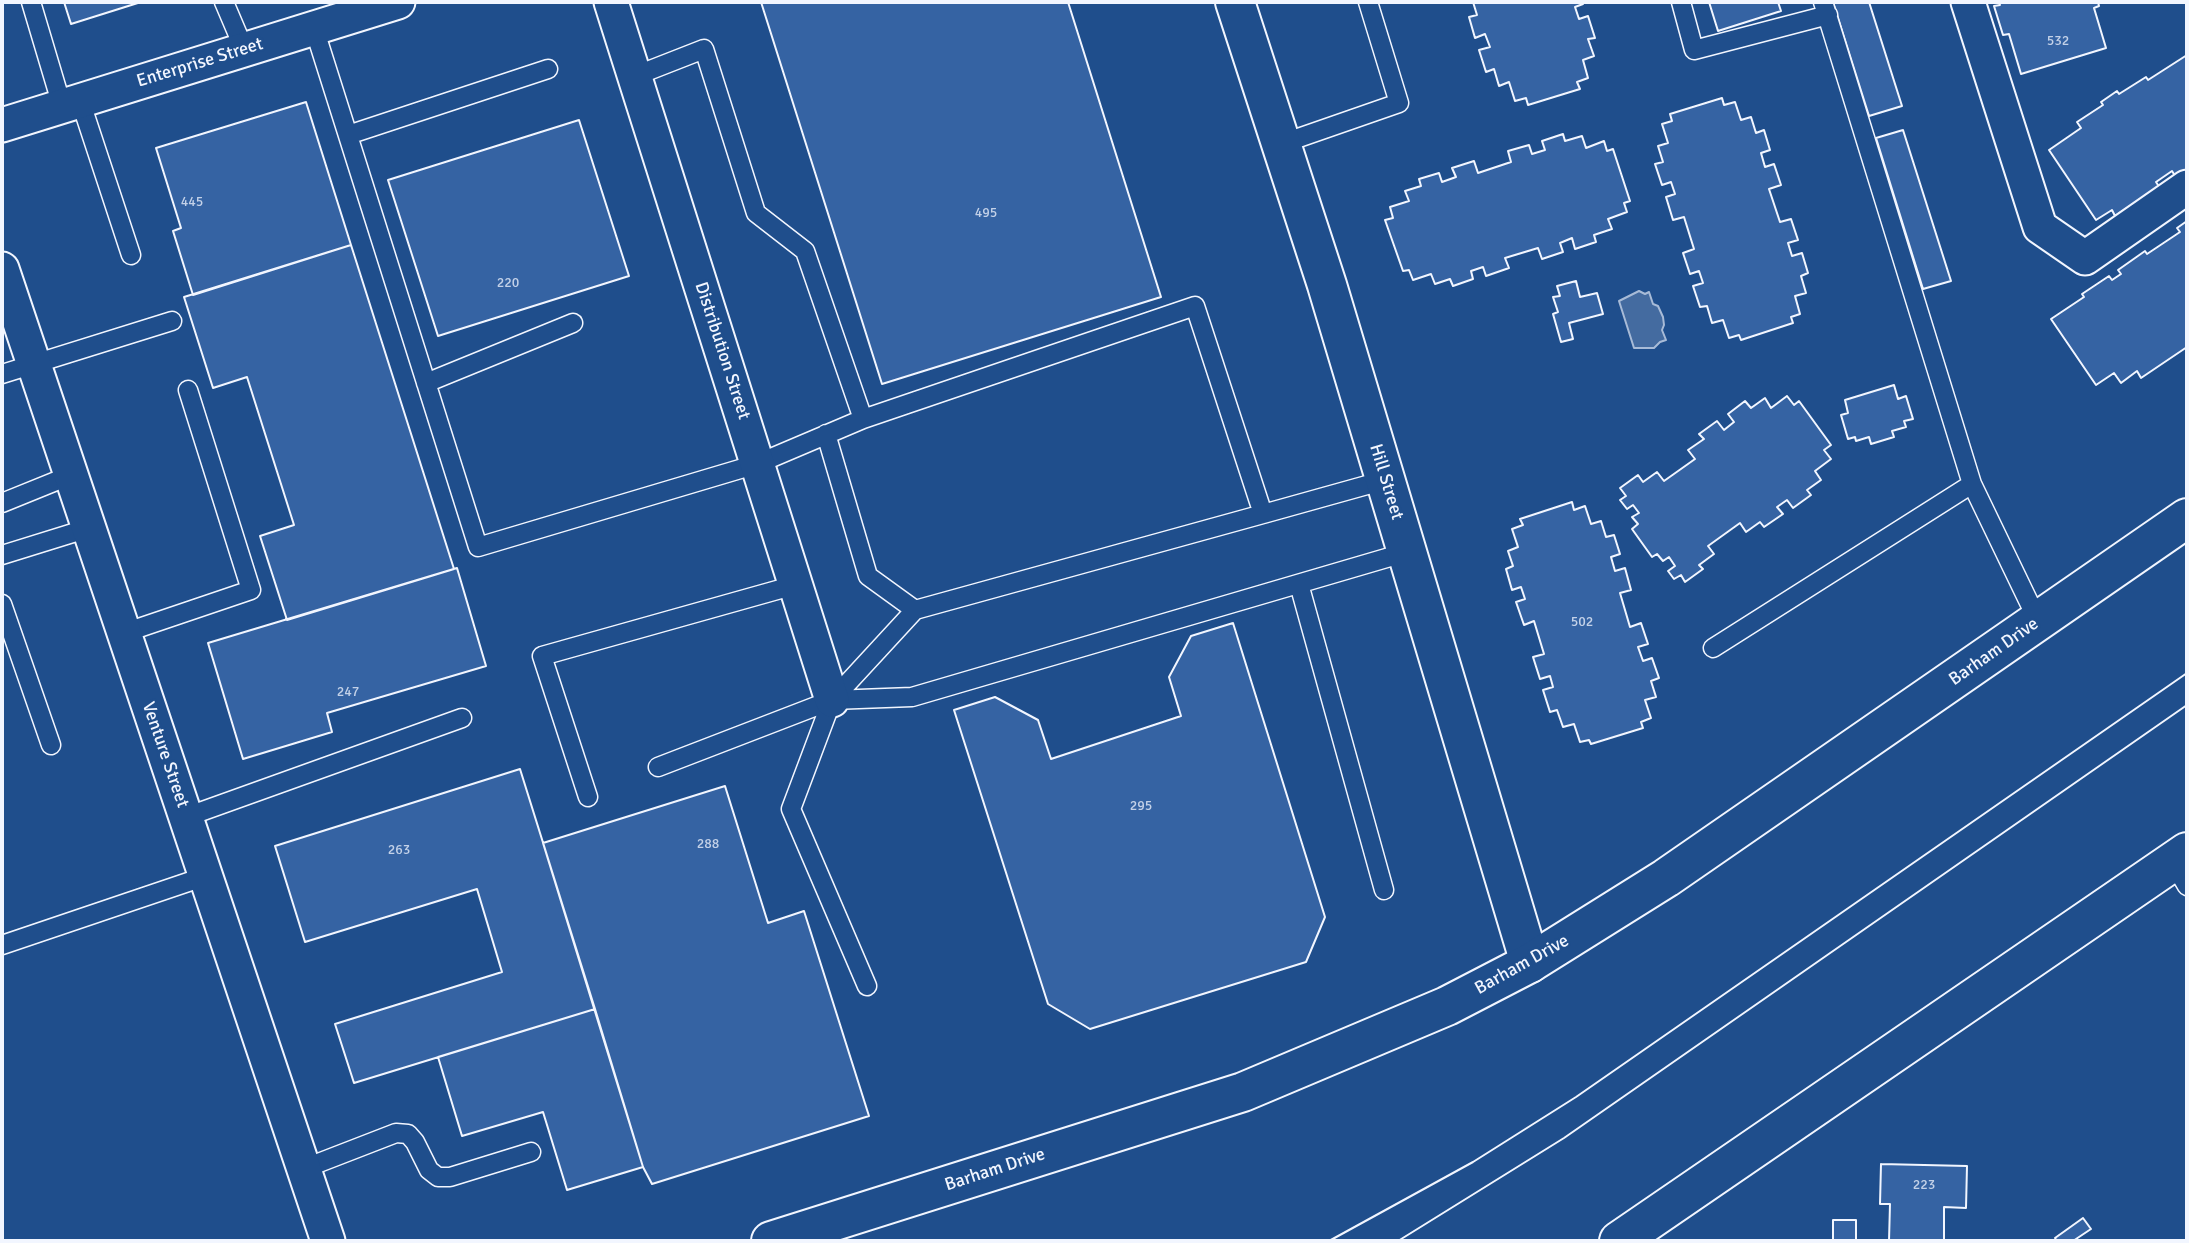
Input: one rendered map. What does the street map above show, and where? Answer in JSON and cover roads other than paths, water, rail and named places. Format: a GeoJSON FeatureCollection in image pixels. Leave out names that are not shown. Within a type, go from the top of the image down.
{"type":"FeatureCollection","features":[{"type":"Feature","properties":{"kind":"street","name":"Enterprise Street"},"geometry":{"type":"LineString","coordinates":[[2,125],[398,2]]}},
{"type":"Feature","properties":{"kind":"street","name":"Distribution Street"},"geometry":{"type":"LineString","coordinates":[[611,2],[832,700]]}},
{"type":"Feature","properties":{"kind":"street","name":"Hill Street"},"geometry":{"type":"LineString","coordinates":[[1235,2],[1327,285],[1530,963]]}},
{"type":"Feature","properties":{"kind":"street"},"geometry":{"type":"LineString","coordinates":[[1968,2],[2040,227],[2085,258],[2187,187]]}},
{"type":"Feature","properties":{"kind":"street","name":"Venture Street"},"geometry":{"type":"LineString","coordinates":[[2,269],[328,1241]]}},
{"type":"Feature","properties":{"kind":"street","name":"Barham Drive"},"geometry":{"type":"LineString","coordinates":[[771,1241],[1243,1091],[1447,1006],[1530,963],[1666,878],[2187,518]]}},
{"type":"Feature","properties":{"kind":"street"},"geometry":{"type":"LineString","coordinates":[[1619,1241],[2182,867]]}},
{"type":"Feature","properties":{"kind":"lane"},"geometry":{"type":"LineString","coordinates":[[31,2],[131,255]]}},
{"type":"Feature","properties":{"kind":"lane"},"geometry":{"type":"LineString","coordinates":[[224,2],[244,49]]}},
{"type":"Feature","properties":{"kind":"lane"},"geometry":{"type":"LineString","coordinates":[[1281,144],[1399,103],[1368,2]]}},
{"type":"Feature","properties":{"kind":"lane"},"geometry":{"type":"LineString","coordinates":[[1681,2],[1694,50],[1825,8],[1972,484],[2038,621]]}},
{"type":"Feature","properties":{"kind":"lane"},"geometry":{"type":"LineString","coordinates":[[314,28],[478,547],[757,464],[863,419],[1195,306],[1263,514]]}},
{"type":"Feature","properties":{"kind":"lane"},"geometry":{"type":"LineString","coordinates":[[635,76],[704,49],[756,213],[805,251],[863,419]]}},
{"type":"Feature","properties":{"kind":"lane"},"geometry":{"type":"LineString","coordinates":[[348,135],[548,69]]}},
{"type":"Feature","properties":{"kind":"lane"},"geometry":{"type":"LineString","coordinates":[[2,374],[172,320]]}},
{"type":"Feature","properties":{"kind":"lane"},"geometry":{"type":"LineString","coordinates":[[426,383],[573,323]]}},
{"type":"Feature","properties":{"kind":"lane"},"geometry":{"type":"LineString","coordinates":[[124,633],[251,590],[188,390]]}},
{"type":"Feature","properties":{"kind":"lane"},"geometry":{"type":"LineString","coordinates":[[826,434],[868,576],[915,610]]}},
{"type":"Feature","properties":{"kind":"lane"},"geometry":{"type":"LineString","coordinates":[[2,503],[71,475]]}},
{"type":"Feature","properties":{"kind":"lane"},"geometry":{"type":"LineString","coordinates":[[867,986],[791,809],[832,700],[915,610],[1385,480]]}},
{"type":"Feature","properties":{"kind":"lane"},"geometry":{"type":"LineString","coordinates":[[1713,648],[1972,484]]}},
{"type":"Feature","properties":{"kind":"lane"},"geometry":{"type":"LineString","coordinates":[[2,555],[89,528]]}},
{"type":"Feature","properties":{"kind":"lane"},"geometry":{"type":"LineString","coordinates":[[658,767],[832,700],[912,697],[1407,552]]}},
{"type":"Feature","properties":{"kind":"lane"},"geometry":{"type":"LineString","coordinates":[[1299,584],[1384,890]]}},
{"type":"Feature","properties":{"kind":"lane"},"geometry":{"type":"LineString","coordinates":[[588,797],[542,656],[795,585]]}},
{"type":"Feature","properties":{"kind":"lane"},"geometry":{"type":"LineString","coordinates":[[2,604],[51,745]]}},
{"type":"Feature","properties":{"kind":"lane"},"geometry":{"type":"LineString","coordinates":[[186,817],[462,718]]}},
{"type":"Feature","properties":{"kind":"lane"},"geometry":{"type":"LineString","coordinates":[[2,946],[206,876]]}},
{"type":"Feature","properties":{"kind":"lane"},"geometry":{"type":"LineString","coordinates":[[303,1169],[396,1133],[408,1134],[429,1170],[438,1177],[450,1177],[531,1152]]}},
{"type":"Feature","properties":{"kind":"water"},"geometry":{"type":"Polygon","coordinates":[[[1639,291],[1645,294],[1649,292],[1653,304],[1658,306],[1663,317],[1662,330],[1666,340],[1654,348],[1634,348],[1619,301],[1639,291]]]}},
{"type":"Feature","properties":{"kind":"tram line"},"geometry":{"type":"LineString","coordinates":[[1329,1241],[1473,1162],[1576,1097],[2187,673]]}},
{"type":"Feature","properties":{"kind":"tram line"},"geometry":{"type":"LineString","coordinates":[[1398,1241],[1564,1138],[2187,705]]}}]}
